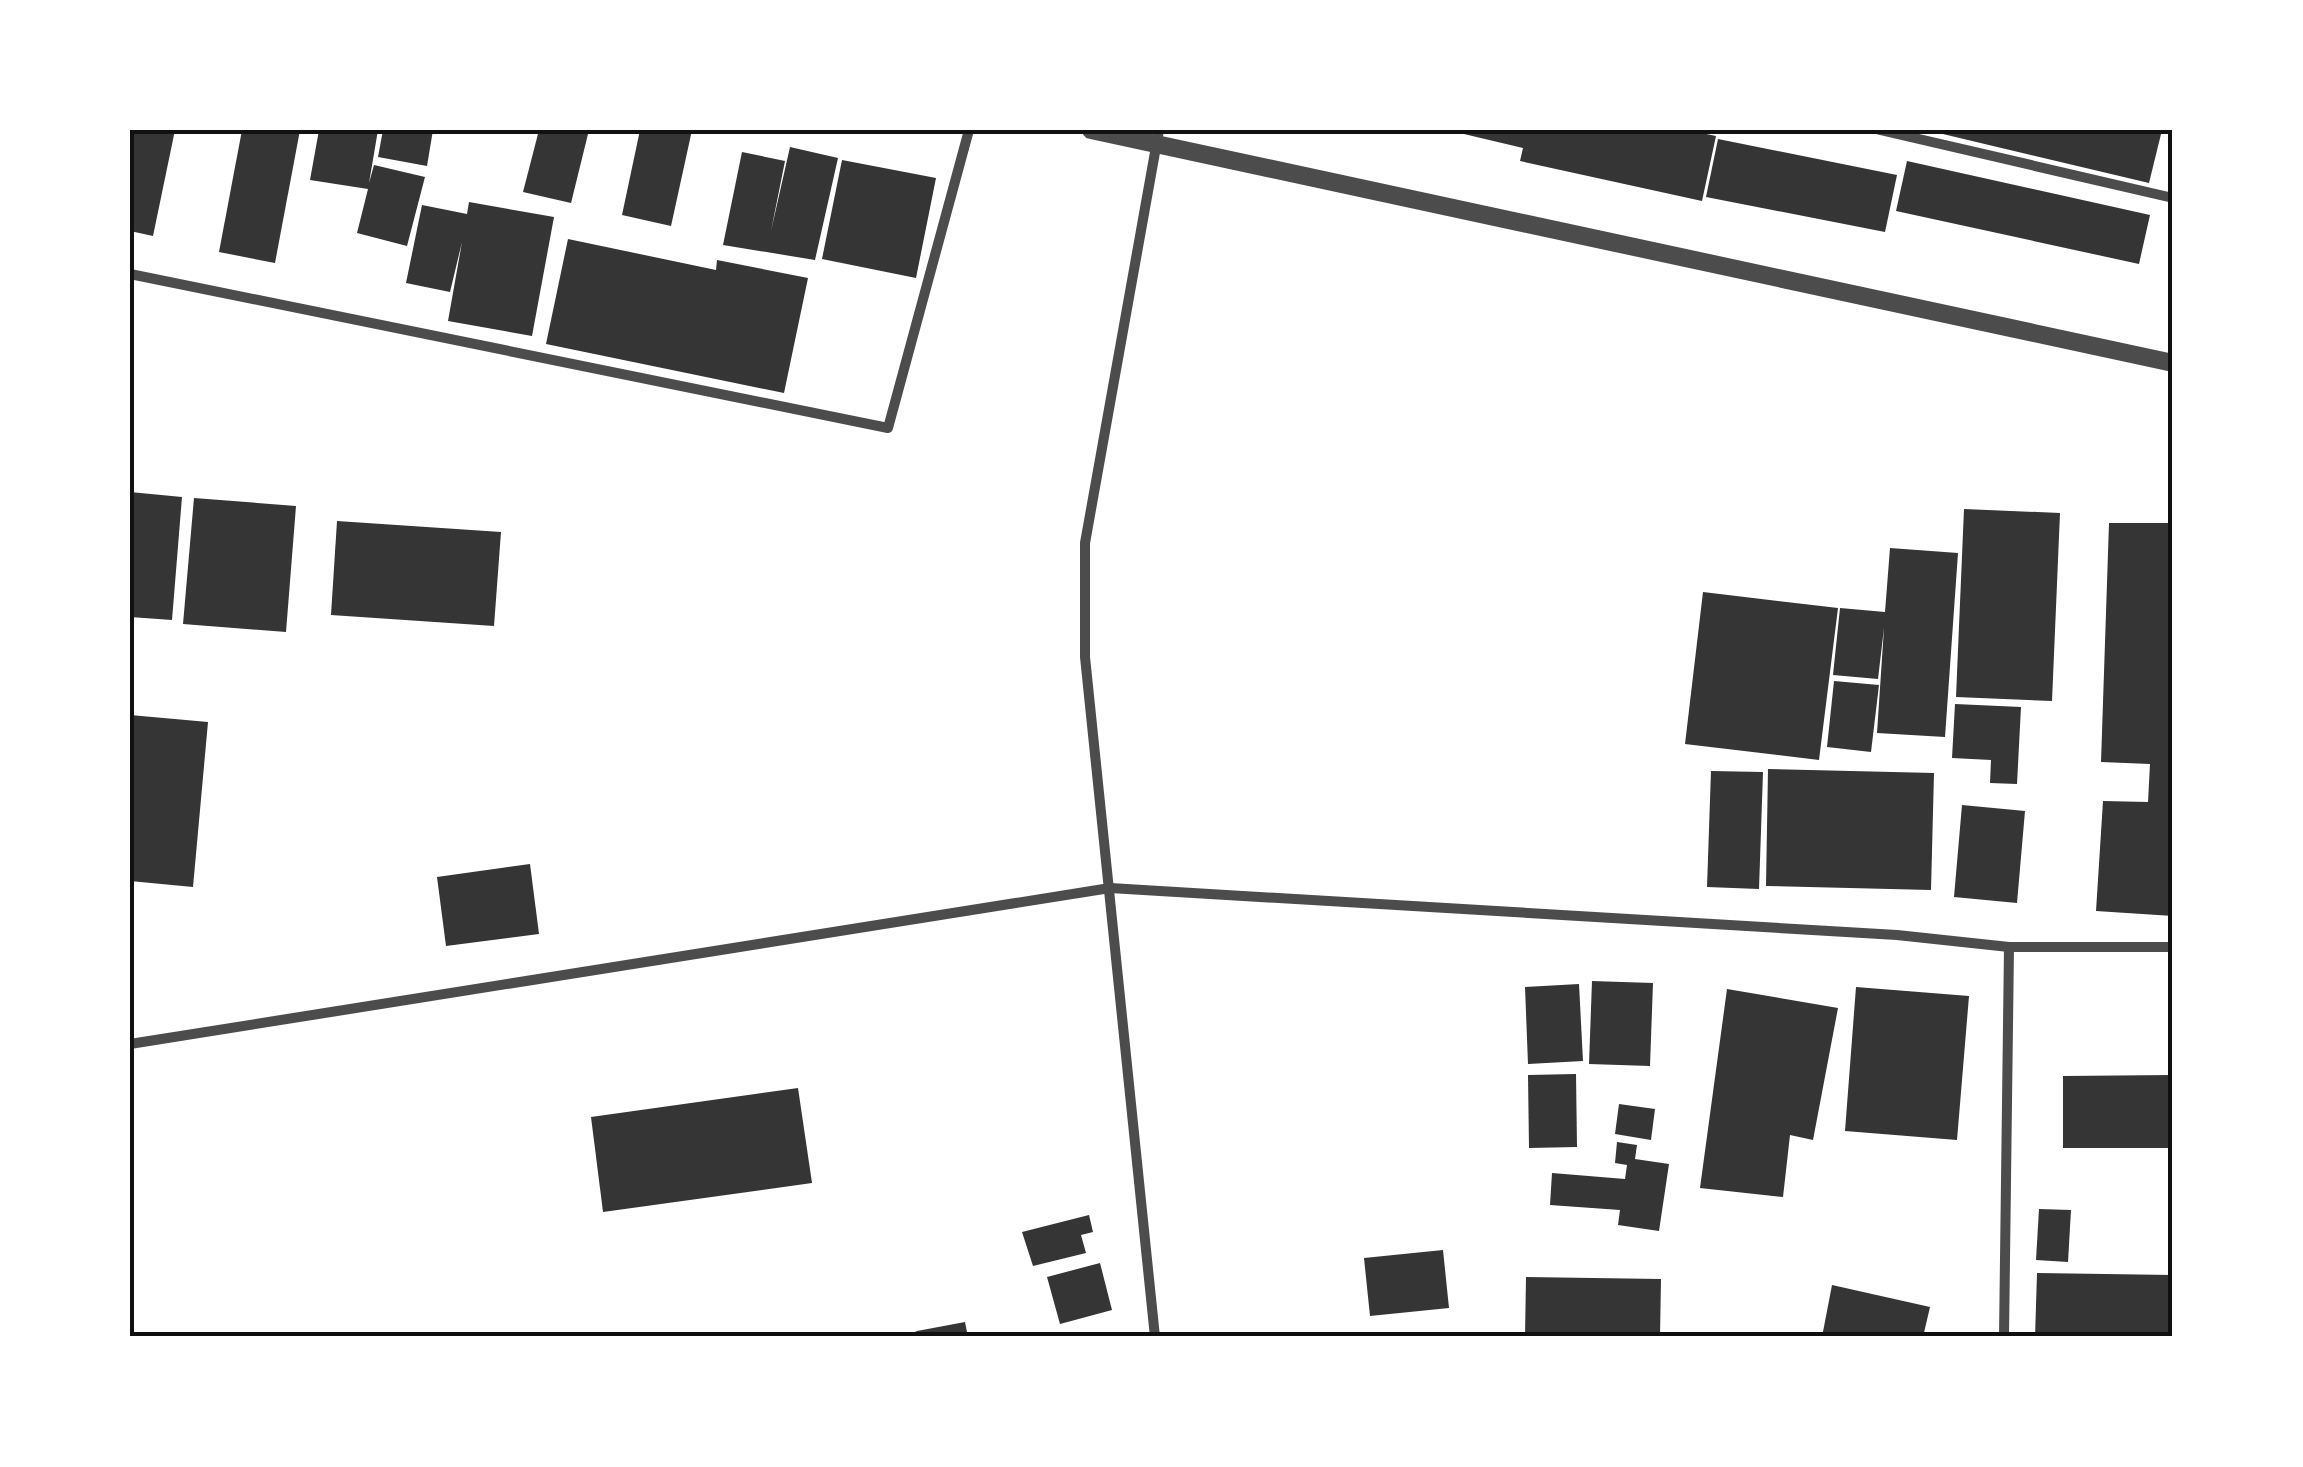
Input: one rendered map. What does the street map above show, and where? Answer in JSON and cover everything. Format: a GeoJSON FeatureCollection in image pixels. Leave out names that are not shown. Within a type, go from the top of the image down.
{"type":"FeatureCollection","features":[{"type":"Feature","properties":{"kind":"street"},"geometry":{"type":"LineString","coordinates":[[130,274],[888,428],[969,130]]}},
{"type":"Feature","properties":{"kind":"street"},"geometry":{"type":"LineString","coordinates":[[1091,130],[1157,137],[2173,363]]}},
{"type":"Feature","properties":{"kind":"street"},"geometry":{"type":"LineString","coordinates":[[1880,130],[2173,198]]}},
{"type":"Feature","properties":{"kind":"street"},"geometry":{"type":"LineString","coordinates":[[1155,1337],[1085,656],[1085,543],[1157,137]]}},
{"type":"Feature","properties":{"kind":"street"},"geometry":{"type":"LineString","coordinates":[[130,1044],[1110,888],[1897,935],[2009,947],[2173,947]]}},
{"type":"Feature","properties":{"kind":"street"},"geometry":{"type":"LineString","coordinates":[[2004,1337],[2009,947]]}},
{"type":"Feature","properties":{"kind":"building"},"geometry":{"type":"Polygon","coordinates":[[[130,130],[175,130],[153,236],[130,231],[130,130]]]}},
{"type":"Feature","properties":{"kind":"building"},"geometry":{"type":"Polygon","coordinates":[[[242,130],[300,130],[275,263],[219,252],[242,130]]]}},
{"type":"Feature","properties":{"kind":"building"},"geometry":{"type":"Polygon","coordinates":[[[319,130],[378,130],[369,183],[374,165],[425,177],[407,246],[357,233],[368,189],[310,180],[319,130]]]}},
{"type":"Feature","properties":{"kind":"building"},"geometry":{"type":"Polygon","coordinates":[[[383,130],[433,130],[427,166],[378,157],[383,130]]]}},
{"type":"Feature","properties":{"kind":"building"},"geometry":{"type":"Polygon","coordinates":[[[539,130],[589,130],[571,203],[523,192],[539,130]]]}},
{"type":"Feature","properties":{"kind":"building"},"geometry":{"type":"Polygon","coordinates":[[[640,130],[692,130],[671,226],[622,215],[640,130]]]}},
{"type":"Feature","properties":{"kind":"building"},"geometry":{"type":"Polygon","coordinates":[[[1447,130],[1687,130],[1716,136],[1702,201],[1520,161],[1523,148],[1447,130]]]}},
{"type":"Feature","properties":{"kind":"building"},"geometry":{"type":"Polygon","coordinates":[[[1926,130],[2162,130],[2149,183],[1926,130]]]}},
{"type":"Feature","properties":{"kind":"building"},"geometry":{"type":"Polygon","coordinates":[[[1718,139],[1897,175],[1885,232],[1706,197],[1718,139]]]}},
{"type":"Feature","properties":{"kind":"building"},"geometry":{"type":"Polygon","coordinates":[[[790,147],[838,158],[815,260],[723,245],[742,152],[785,161],[771,231],[790,147]]]}},
{"type":"Feature","properties":{"kind":"building"},"geometry":{"type":"Polygon","coordinates":[[[842,160],[936,178],[916,278],[822,259],[842,160]]]}},
{"type":"Feature","properties":{"kind":"building"},"geometry":{"type":"Polygon","coordinates":[[[1907,161],[2150,215],[2139,264],[1896,211],[1907,161]]]}},
{"type":"Feature","properties":{"kind":"building"},"geometry":{"type":"Polygon","coordinates":[[[469,202],[554,217],[532,336],[448,321],[462,242],[450,292],[406,283],[422,205],[467,214],[469,202]]]}},
{"type":"Feature","properties":{"kind":"building"},"geometry":{"type":"Polygon","coordinates":[[[568,239],[716,270],[717,260],[808,278],[784,393],[546,344],[568,239]]]}},
{"type":"Feature","properties":{"kind":"building"},"geometry":{"type":"Polygon","coordinates":[[[130,492],[182,497],[172,620],[130,617],[130,492]]]}},
{"type":"Feature","properties":{"kind":"building"},"geometry":{"type":"Polygon","coordinates":[[[194,498],[296,506],[286,632],[183,624],[194,498]]]}},
{"type":"Feature","properties":{"kind":"building"},"geometry":{"type":"Polygon","coordinates":[[[1964,509],[2060,513],[2052,701],[1956,697],[1964,509]]]}},
{"type":"Feature","properties":{"kind":"building"},"geometry":{"type":"Polygon","coordinates":[[[337,521],[501,532],[494,626],[331,615],[337,521]]]}},
{"type":"Feature","properties":{"kind":"building"},"geometry":{"type":"Polygon","coordinates":[[[2109,523],[2169,523],[2173,541],[2173,916],[2096,911],[2103,801],[2148,802],[2150,764],[2101,762],[2109,523]]]}},
{"type":"Feature","properties":{"kind":"building"},"geometry":{"type":"Polygon","coordinates":[[[1890,548],[1958,553],[1945,737],[1877,733],[1884,628],[1878,679],[1833,675],[1840,608],[1885,612],[1890,548]]]}},
{"type":"Feature","properties":{"kind":"building"},"geometry":{"type":"Polygon","coordinates":[[[1703,592],[1838,608],[1819,760],[1685,744],[1703,592]]]}},
{"type":"Feature","properties":{"kind":"building"},"geometry":{"type":"Polygon","coordinates":[[[1834,681],[1879,685],[1871,752],[1827,747],[1834,681]]]}},
{"type":"Feature","properties":{"kind":"building"},"geometry":{"type":"Polygon","coordinates":[[[1955,704],[2021,707],[2017,784],[1990,783],[1991,760],[1952,758],[1955,704]]]}},
{"type":"Feature","properties":{"kind":"building"},"geometry":{"type":"Polygon","coordinates":[[[130,715],[208,722],[193,887],[130,881],[130,715]]]}},
{"type":"Feature","properties":{"kind":"building"},"geometry":{"type":"Polygon","coordinates":[[[1768,769],[1934,773],[1931,890],[1766,886],[1768,769]]]}},
{"type":"Feature","properties":{"kind":"building"},"geometry":{"type":"Polygon","coordinates":[[[1711,771],[1763,772],[1759,889],[1707,887],[1711,771]]]}},
{"type":"Feature","properties":{"kind":"building"},"geometry":{"type":"Polygon","coordinates":[[[1962,805],[2025,811],[2017,903],[1954,897],[1962,805]]]}},
{"type":"Feature","properties":{"kind":"building"},"geometry":{"type":"Polygon","coordinates":[[[530,864],[539,934],[446,946],[437,877],[530,864]]]}},
{"type":"Feature","properties":{"kind":"building"},"geometry":{"type":"Polygon","coordinates":[[[1592,981],[1653,983],[1650,1066],[1589,1064],[1592,981]]]}},
{"type":"Feature","properties":{"kind":"building"},"geometry":{"type":"Polygon","coordinates":[[[1579,984],[1583,1061],[1528,1064],[1525,987],[1579,984]]]}},
{"type":"Feature","properties":{"kind":"building"},"geometry":{"type":"Polygon","coordinates":[[[1856,987],[1969,996],[1957,1140],[1845,1131],[1856,987]]]}},
{"type":"Feature","properties":{"kind":"building"},"geometry":{"type":"Polygon","coordinates":[[[1727,989],[1838,1008],[1813,1140],[1790,1135],[1783,1197],[1700,1188],[1727,989]]]}},
{"type":"Feature","properties":{"kind":"building"},"geometry":{"type":"Polygon","coordinates":[[[1576,1074],[1577,1147],[1529,1148],[1528,1075],[1576,1074]]]}},
{"type":"Feature","properties":{"kind":"building"},"geometry":{"type":"Polygon","coordinates":[[[2173,1075],[2173,1148],[2063,1148],[2063,1076],[2173,1075]]]}},
{"type":"Feature","properties":{"kind":"building"},"geometry":{"type":"Polygon","coordinates":[[[798,1088],[812,1183],[603,1212],[591,1117],[798,1088]]]}},
{"type":"Feature","properties":{"kind":"building"},"geometry":{"type":"Polygon","coordinates":[[[1619,1104],[1655,1109],[1651,1140],[1615,1134],[1619,1104]]]}},
{"type":"Feature","properties":{"kind":"building"},"geometry":{"type":"Polygon","coordinates":[[[1617,1142],[1637,1145],[1635,1159],[1669,1164],[1659,1231],[1618,1225],[1620,1210],[1550,1205],[1552,1173],[1625,1179],[1627,1165],[1615,1163],[1617,1142]]]}},
{"type":"Feature","properties":{"kind":"building"},"geometry":{"type":"Polygon","coordinates":[[[2039,1209],[2071,1210],[2068,1262],[2036,1260],[2039,1209]]]}},
{"type":"Feature","properties":{"kind":"building"},"geometry":{"type":"Polygon","coordinates":[[[1089,1215],[1093,1232],[1081,1235],[1086,1253],[1033,1266],[1022,1232],[1089,1215]]]}},
{"type":"Feature","properties":{"kind":"building"},"geometry":{"type":"Polygon","coordinates":[[[1443,1250],[1449,1308],[1370,1316],[1364,1258],[1443,1250]]]}},
{"type":"Feature","properties":{"kind":"building"},"geometry":{"type":"Polygon","coordinates":[[[1100,1263],[1112,1310],[1060,1324],[1047,1277],[1100,1263]]]}},
{"type":"Feature","properties":{"kind":"building"},"geometry":{"type":"Polygon","coordinates":[[[2037,1273],[2173,1275],[2173,1337],[2035,1337],[2037,1273]]]}},
{"type":"Feature","properties":{"kind":"building"},"geometry":{"type":"Polygon","coordinates":[[[1526,1277],[1661,1279],[1660,1337],[1525,1337],[1526,1277]]]}},
{"type":"Feature","properties":{"kind":"building"},"geometry":{"type":"Polygon","coordinates":[[[1832,1285],[1930,1307],[1923,1337],[1822,1337],[1832,1285]]]}},
{"type":"Feature","properties":{"kind":"building"},"geometry":{"type":"Polygon","coordinates":[[[965,1322],[968,1337],[904,1337],[917,1331],[965,1322]]]}}]}
